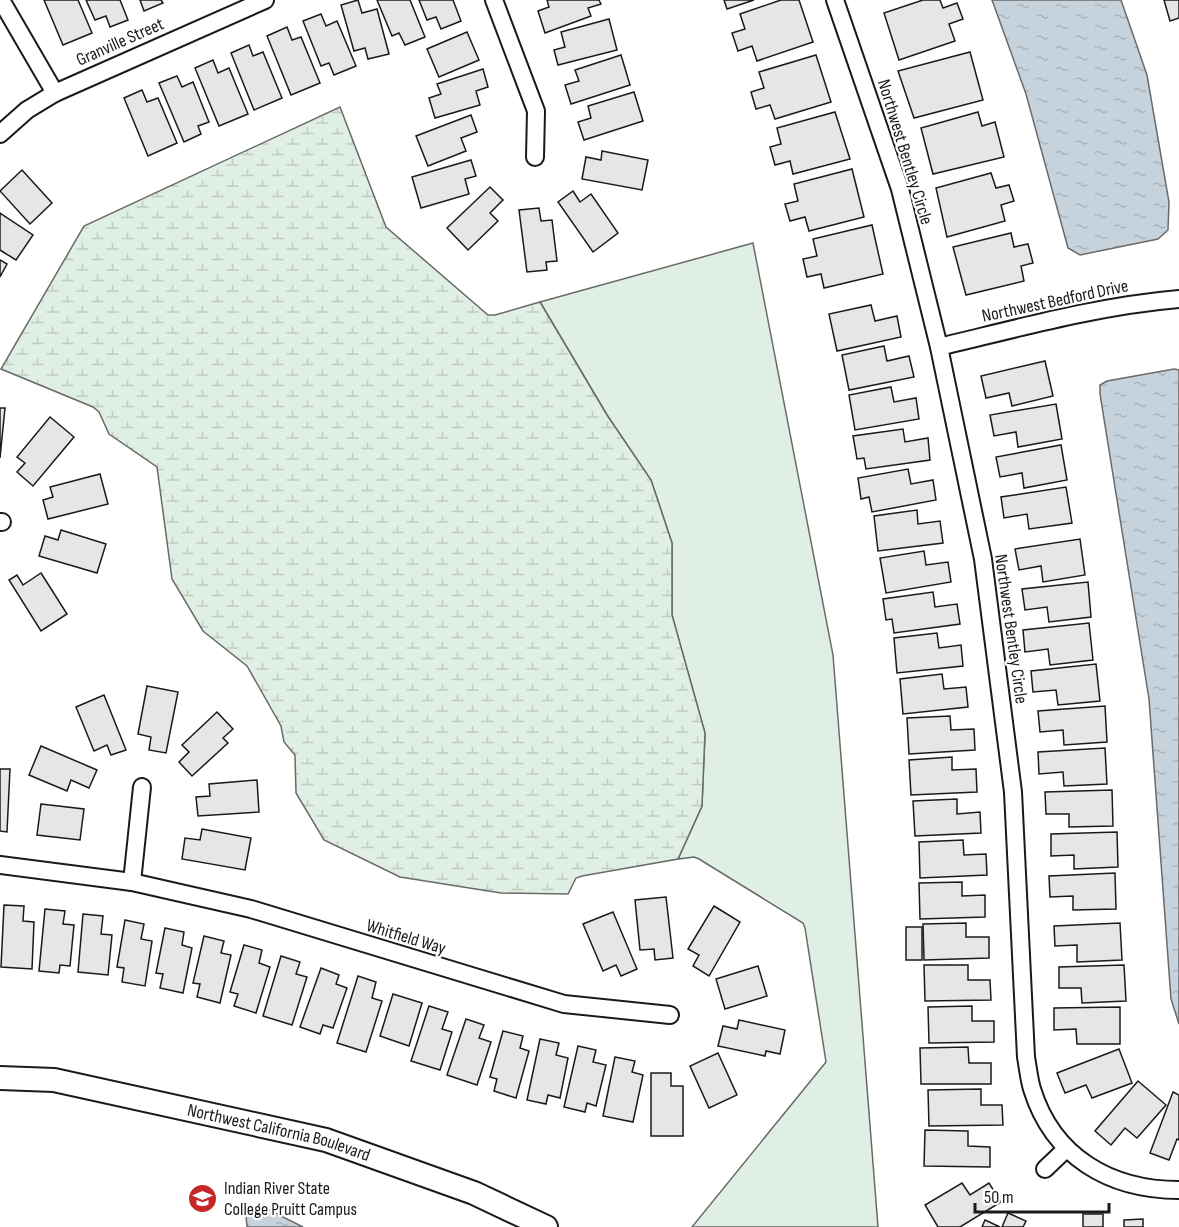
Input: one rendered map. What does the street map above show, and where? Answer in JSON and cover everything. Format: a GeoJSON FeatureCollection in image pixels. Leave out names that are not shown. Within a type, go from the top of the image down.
{"type":"FeatureCollection","features":[{"type":"Feature","properties":{"kind":"street"},"geometry":{"type":"LineString","coordinates":[[1,0],[55,93]]}},
{"type":"Feature","properties":{"kind":"street","name":"Granville Street"},"geometry":{"type":"LineString","coordinates":[[0,134],[27,110],[55,93],[265,0]]}},
{"type":"Feature","properties":{"kind":"street"},"geometry":{"type":"LineString","coordinates":[[494,0],[536,111],[535,157]]}},
{"type":"Feature","properties":{"kind":"street","name":"Northwest Bentley Circle"},"geometry":{"type":"LineString","coordinates":[[835,0],[900,189],[939,346],[982,559],[1013,792],[1026,1057],[1033,1090],[1048,1123],[1066,1149],[1088,1167],[1123,1182],[1161,1190],[1179,1190]]}},
{"type":"Feature","properties":{"kind":"street","name":"Northwest Bedford Drive"},"geometry":{"type":"LineString","coordinates":[[939,346],[1075,314],[1133,303],[1179,299]]}},
{"type":"Feature","properties":{"kind":"street"},"geometry":{"type":"LineString","coordinates":[[132,882],[142,787]]}},
{"type":"Feature","properties":{"kind":"street","name":"Whitfield Way"},"geometry":{"type":"LineString","coordinates":[[0,865],[132,882],[251,909],[564,1004],[670,1015]]}},
{"type":"Feature","properties":{"kind":"street","name":"Northwest California Boulevard"},"geometry":{"type":"LineString","coordinates":[[0,1078],[54,1080],[326,1140],[474,1193],[546,1227]]}},
{"type":"Feature","properties":{"kind":"street"},"geometry":{"type":"LineString","coordinates":[[1045,1169],[1066,1149]]}},
{"type":"Feature","properties":{"kind":"green space"},"geometry":{"type":"Polygon","coordinates":[[[340,107],[386,227],[488,315],[540,302],[607,415],[651,480],[672,543],[672,615],[705,733],[702,806],[678,859],[582,876],[576,878],[568,894],[501,893],[400,877],[324,840],[296,793],[295,755],[284,742],[281,726],[247,666],[203,631],[172,579],[157,467],[109,434],[99,412],[93,407],[1,369],[84,226],[340,107]]]}},
{"type":"Feature","properties":{"kind":"green space"},"geometry":{"type":"Polygon","coordinates":[[[753,243],[833,655],[878,1227],[692,1227],[826,1062],[805,928],[803,923],[699,859],[694,857],[678,859],[702,806],[705,733],[672,615],[672,543],[651,480],[607,415],[540,302],[753,243]]]}},
{"type":"Feature","properties":{"kind":"water"},"geometry":{"type":"Polygon","coordinates":[[[992,0],[1121,0],[1147,75],[1169,202],[1168,230],[1158,239],[1080,255],[1068,248],[1026,94],[992,0]]]}},
{"type":"Feature","properties":{"kind":"water"},"geometry":{"type":"Polygon","coordinates":[[[1179,370],[1179,1024],[1171,999],[1149,699],[1100,394],[1100,385],[1107,381],[1179,370]]]}},
{"type":"Feature","properties":{"kind":"water"},"geometry":{"type":"Polygon","coordinates":[[[256,1206],[303,1227],[247,1227],[246,1215],[249,1208],[256,1206]]]}},
{"type":"Feature","properties":{"kind":"building"},"geometry":{"type":"Polygon","coordinates":[[[44,0],[78,0],[92,33],[63,45],[44,0]]]}},
{"type":"Feature","properties":{"kind":"building"},"geometry":{"type":"Polygon","coordinates":[[[86,0],[120,0],[128,20],[110,27],[106,16],[95,20],[86,0]]]}},
{"type":"Feature","properties":{"kind":"building"},"geometry":{"type":"Polygon","coordinates":[[[140,0],[161,0],[163,3],[144,11],[140,0]]]}},
{"type":"Feature","properties":{"kind":"building"},"geometry":{"type":"Polygon","coordinates":[[[358,0],[362,13],[377,9],[389,54],[368,59],[365,48],[354,51],[341,5],[358,0]]]}},
{"type":"Feature","properties":{"kind":"building"},"geometry":{"type":"Polygon","coordinates":[[[377,0],[410,0],[425,37],[405,45],[399,33],[392,36],[377,0]]]}},
{"type":"Feature","properties":{"kind":"building"},"geometry":{"type":"Polygon","coordinates":[[[419,0],[453,0],[461,21],[441,29],[436,17],[427,20],[419,0]]]}},
{"type":"Feature","properties":{"kind":"building"},"geometry":{"type":"Polygon","coordinates":[[[547,0],[599,0],[601,4],[588,8],[591,16],[545,33],[538,11],[549,7],[547,0]]]}},
{"type":"Feature","properties":{"kind":"building"},"geometry":{"type":"Polygon","coordinates":[[[724,0],[754,0],[727,9],[724,0]]]}},
{"type":"Feature","properties":{"kind":"building"},"geometry":{"type":"Polygon","coordinates":[[[781,0],[799,0],[813,42],[757,61],[752,46],[738,51],[732,33],[745,29],[740,14],[781,0]]]}},
{"type":"Feature","properties":{"kind":"building"},"geometry":{"type":"Polygon","coordinates":[[[923,0],[940,0],[943,8],[957,3],[963,19],[949,24],[955,41],[899,60],[884,13],[923,0]]]}},
{"type":"Feature","properties":{"kind":"building"},"geometry":{"type":"Polygon","coordinates":[[[1164,0],[1179,0],[1179,18],[1170,21],[1164,0]]]}},
{"type":"Feature","properties":{"kind":"building"},"geometry":{"type":"Polygon","coordinates":[[[321,14],[326,26],[337,21],[356,66],[334,75],[329,63],[321,66],[303,21],[321,14]]]}},
{"type":"Feature","properties":{"kind":"building"},"geometry":{"type":"Polygon","coordinates":[[[609,19],[617,50],[558,65],[554,50],[565,47],[561,32],[609,19]]]}},
{"type":"Feature","properties":{"kind":"building"},"geometry":{"type":"Polygon","coordinates":[[[287,27],[292,40],[301,37],[320,83],[291,95],[267,36],[287,27]]]}},
{"type":"Feature","properties":{"kind":"building"},"geometry":{"type":"Polygon","coordinates":[[[467,32],[479,60],[439,77],[427,49],[467,32]]]}},
{"type":"Feature","properties":{"kind":"building"},"geometry":{"type":"Polygon","coordinates":[[[249,45],[253,56],[263,52],[282,98],[254,110],[231,53],[249,45]]]}},
{"type":"Feature","properties":{"kind":"building"},"geometry":{"type":"Polygon","coordinates":[[[970,52],[983,100],[914,118],[898,71],[970,52]]]}},
{"type":"Feature","properties":{"kind":"building"},"geometry":{"type":"Polygon","coordinates":[[[621,55],[630,85],[571,104],[565,85],[579,81],[575,70],[621,55]]]}},
{"type":"Feature","properties":{"kind":"building"},"geometry":{"type":"Polygon","coordinates":[[[816,55],[831,102],[775,119],[770,105],[756,109],[751,92],[764,88],[759,72],[816,55]]]}},
{"type":"Feature","properties":{"kind":"building"},"geometry":{"type":"Polygon","coordinates":[[[213,60],[218,73],[229,68],[248,114],[219,126],[195,68],[213,60]]]}},
{"type":"Feature","properties":{"kind":"building"},"geometry":{"type":"Polygon","coordinates":[[[483,69],[488,87],[476,91],[480,105],[435,118],[429,98],[441,94],[437,84],[483,69]]]}},
{"type":"Feature","properties":{"kind":"building"},"geometry":{"type":"Polygon","coordinates":[[[177,76],[182,87],[193,82],[209,122],[198,126],[201,134],[184,142],[159,83],[177,76]]]}},
{"type":"Feature","properties":{"kind":"building"},"geometry":{"type":"Polygon","coordinates":[[[142,90],[147,102],[158,98],[177,143],[148,156],[124,98],[142,90]]]}},
{"type":"Feature","properties":{"kind":"building"},"geometry":{"type":"Polygon","coordinates":[[[634,92],[643,121],[584,140],[578,122],[591,118],[588,106],[634,92]]]}},
{"type":"Feature","properties":{"kind":"building"},"geometry":{"type":"Polygon","coordinates":[[[835,112],[850,159],[793,174],[790,161],[775,165],[770,147],[781,144],[777,128],[835,112]]]}},
{"type":"Feature","properties":{"kind":"building"},"geometry":{"type":"Polygon","coordinates":[[[978,112],[982,126],[995,122],[1004,157],[933,174],[921,128],[978,112]]]}},
{"type":"Feature","properties":{"kind":"building"},"geometry":{"type":"Polygon","coordinates":[[[471,115],[477,132],[461,138],[466,151],[428,166],[416,136],[471,115]]]}},
{"type":"Feature","properties":{"kind":"building"},"geometry":{"type":"Polygon","coordinates":[[[602,151],[648,160],[642,190],[582,179],[586,157],[601,160],[602,151]]]}},
{"type":"Feature","properties":{"kind":"building"},"geometry":{"type":"Polygon","coordinates":[[[471,160],[476,176],[465,179],[469,194],[421,208],[412,177],[471,160]]]}},
{"type":"Feature","properties":{"kind":"building"},"geometry":{"type":"Polygon","coordinates":[[[852,169],[864,217],[809,231],[805,217],[790,221],[785,204],[798,201],[794,184],[852,169]]]}},
{"type":"Feature","properties":{"kind":"building"},"geometry":{"type":"Polygon","coordinates":[[[22,170],[52,203],[30,224],[0,191],[22,170]]]}},
{"type":"Feature","properties":{"kind":"building"},"geometry":{"type":"Polygon","coordinates":[[[991,173],[996,188],[1009,185],[1014,201],[1001,205],[1005,221],[947,237],[936,188],[991,173]]]}},
{"type":"Feature","properties":{"kind":"building"},"geometry":{"type":"Polygon","coordinates":[[[490,187],[503,200],[490,213],[498,221],[468,250],[447,228],[490,187]]]}},
{"type":"Feature","properties":{"kind":"building"},"geometry":{"type":"Polygon","coordinates":[[[573,191],[580,202],[591,194],[618,233],[593,252],[558,202],[573,191]]]}},
{"type":"Feature","properties":{"kind":"building"},"geometry":{"type":"Polygon","coordinates":[[[539,208],[541,221],[552,220],[557,261],[546,262],[547,270],[527,272],[519,210],[539,208]]]}},
{"type":"Feature","properties":{"kind":"building"},"geometry":{"type":"Polygon","coordinates":[[[0,213],[33,235],[16,260],[0,250],[0,213]]]}},
{"type":"Feature","properties":{"kind":"building"},"geometry":{"type":"Polygon","coordinates":[[[872,225],[883,274],[824,288],[821,274],[807,277],[803,259],[817,256],[813,239],[872,225]]]}},
{"type":"Feature","properties":{"kind":"building"},"geometry":{"type":"Polygon","coordinates":[[[1011,233],[1014,247],[1028,244],[1033,263],[1021,266],[1024,281],[966,295],[953,247],[1011,233]]]}},
{"type":"Feature","properties":{"kind":"building"},"geometry":{"type":"Polygon","coordinates":[[[0,260],[7,264],[0,277],[0,260]]]}},
{"type":"Feature","properties":{"kind":"building"},"geometry":{"type":"Polygon","coordinates":[[[871,305],[875,321],[897,316],[901,337],[837,351],[829,314],[871,305]]]}},
{"type":"Feature","properties":{"kind":"building"},"geometry":{"type":"Polygon","coordinates":[[[884,346],[887,361],[909,356],[914,377],[849,390],[842,355],[884,346]]]}},
{"type":"Feature","properties":{"kind":"building"},"geometry":{"type":"Polygon","coordinates":[[[1045,361],[1053,396],[1012,406],[1009,393],[986,398],[981,376],[1045,361]]]}},
{"type":"Feature","properties":{"kind":"building"},"geometry":{"type":"Polygon","coordinates":[[[891,387],[894,402],[916,398],[919,419],[855,430],[849,395],[891,387]]]}},
{"type":"Feature","properties":{"kind":"building"},"geometry":{"type":"Polygon","coordinates":[[[1056,404],[1062,439],[1018,447],[1016,432],[994,436],[990,415],[1056,404]]]}},
{"type":"Feature","properties":{"kind":"building"},"geometry":{"type":"Polygon","coordinates":[[[0,408],[5,408],[0,458],[0,408]]]}},
{"type":"Feature","properties":{"kind":"building"},"geometry":{"type":"Polygon","coordinates":[[[50,417],[74,437],[33,486],[17,472],[25,463],[17,457],[50,417]]]}},
{"type":"Feature","properties":{"kind":"building"},"geometry":{"type":"Polygon","coordinates":[[[903,429],[905,442],[928,438],[930,460],[866,469],[864,458],[857,459],[853,436],[903,429]]]}},
{"type":"Feature","properties":{"kind":"building"},"geometry":{"type":"Polygon","coordinates":[[[1061,445],[1067,480],[1024,488],[1022,473],[1000,477],[996,457],[1061,445]]]}},
{"type":"Feature","properties":{"kind":"building"},"geometry":{"type":"Polygon","coordinates":[[[908,469],[911,484],[933,480],[936,500],[872,512],[869,497],[861,499],[858,478],[908,469]]]}},
{"type":"Feature","properties":{"kind":"building"},"geometry":{"type":"Polygon","coordinates":[[[100,474],[108,504],[48,519],[43,500],[53,497],[50,487],[100,474]]]}},
{"type":"Feature","properties":{"kind":"building"},"geometry":{"type":"Polygon","coordinates":[[[1066,487],[1072,523],[1029,529],[1027,514],[1004,518],[1001,497],[1066,487]]]}},
{"type":"Feature","properties":{"kind":"building"},"geometry":{"type":"Polygon","coordinates":[[[917,510],[918,524],[940,521],[943,543],[878,551],[874,516],[917,510]]]}},
{"type":"Feature","properties":{"kind":"building"},"geometry":{"type":"Polygon","coordinates":[[[61,530],[106,544],[97,573],[39,556],[45,536],[58,540],[61,530]]]}},
{"type":"Feature","properties":{"kind":"building"},"geometry":{"type":"Polygon","coordinates":[[[1080,539],[1085,575],[1043,582],[1041,566],[1019,570],[1015,549],[1080,539]]]}},
{"type":"Feature","properties":{"kind":"building"},"geometry":{"type":"Polygon","coordinates":[[[924,551],[926,565],[948,562],[951,582],[886,593],[880,558],[924,551]]]}},
{"type":"Feature","properties":{"kind":"building"},"geometry":{"type":"Polygon","coordinates":[[[41,573],[67,614],[41,631],[9,580],[17,575],[23,585],[41,573]]]}},
{"type":"Feature","properties":{"kind":"building"},"geometry":{"type":"Polygon","coordinates":[[[1088,582],[1091,617],[1049,622],[1047,607],[1025,610],[1022,589],[1088,582]]]}},
{"type":"Feature","properties":{"kind":"building"},"geometry":{"type":"Polygon","coordinates":[[[933,592],[935,607],[957,604],[960,624],[894,633],[892,619],[886,620],[883,599],[933,592]]]}},
{"type":"Feature","properties":{"kind":"building"},"geometry":{"type":"Polygon","coordinates":[[[1089,623],[1093,660],[1050,665],[1048,649],[1025,652],[1023,630],[1089,623]]]}},
{"type":"Feature","properties":{"kind":"building"},"geometry":{"type":"Polygon","coordinates":[[[937,633],[939,648],[961,645],[963,666],[897,673],[894,638],[937,633]]]}},
{"type":"Feature","properties":{"kind":"building"},"geometry":{"type":"Polygon","coordinates":[[[1096,664],[1100,701],[1058,705],[1056,690],[1033,692],[1031,671],[1096,664]]]}},
{"type":"Feature","properties":{"kind":"building"},"geometry":{"type":"Polygon","coordinates":[[[942,674],[944,689],[966,687],[968,707],[903,714],[900,679],[942,674]]]}},
{"type":"Feature","properties":{"kind":"building"},"geometry":{"type":"Polygon","coordinates":[[[147,686],[178,692],[166,753],[149,750],[151,737],[138,734],[147,686]]]}},
{"type":"Feature","properties":{"kind":"building"},"geometry":{"type":"Polygon","coordinates":[[[104,695],[126,750],[111,755],[107,745],[94,751],[76,707],[104,695]]]}},
{"type":"Feature","properties":{"kind":"building"},"geometry":{"type":"Polygon","coordinates":[[[1105,706],[1107,742],[1064,745],[1063,730],[1040,732],[1038,711],[1105,706]]]}},
{"type":"Feature","properties":{"kind":"building"},"geometry":{"type":"Polygon","coordinates":[[[217,712],[233,729],[223,738],[228,743],[192,776],[179,762],[189,752],[182,745],[217,712]]]}},
{"type":"Feature","properties":{"kind":"building"},"geometry":{"type":"Polygon","coordinates":[[[950,716],[951,730],[974,729],[975,750],[909,754],[907,718],[950,716]]]}},
{"type":"Feature","properties":{"kind":"building"},"geometry":{"type":"Polygon","coordinates":[[[41,746],[97,770],[89,788],[71,780],[67,791],[29,775],[41,746]]]}},
{"type":"Feature","properties":{"kind":"building"},"geometry":{"type":"Polygon","coordinates":[[[1105,748],[1107,784],[1064,786],[1063,772],[1039,774],[1038,752],[1105,748]]]}},
{"type":"Feature","properties":{"kind":"building"},"geometry":{"type":"Polygon","coordinates":[[[952,757],[952,770],[976,769],[977,792],[911,795],[909,760],[952,757]]]}},
{"type":"Feature","properties":{"kind":"building"},"geometry":{"type":"Polygon","coordinates":[[[0,769],[10,769],[7,832],[0,831],[0,769]]]}},
{"type":"Feature","properties":{"kind":"building"},"geometry":{"type":"Polygon","coordinates":[[[257,780],[259,812],[198,816],[196,797],[210,796],[209,784],[257,780]]]}},
{"type":"Feature","properties":{"kind":"building"},"geometry":{"type":"Polygon","coordinates":[[[1112,790],[1113,826],[1069,827],[1069,814],[1046,814],[1045,792],[1112,790]]]}},
{"type":"Feature","properties":{"kind":"building"},"geometry":{"type":"Polygon","coordinates":[[[957,799],[957,814],[980,812],[981,833],[915,836],[913,801],[957,799]]]}},
{"type":"Feature","properties":{"kind":"building"},"geometry":{"type":"Polygon","coordinates":[[[41,804],[84,809],[80,840],[37,835],[41,804]]]}},
{"type":"Feature","properties":{"kind":"building"},"geometry":{"type":"Polygon","coordinates":[[[202,829],[251,838],[245,870],[182,859],[185,838],[200,840],[202,829]]]}},
{"type":"Feature","properties":{"kind":"building"},"geometry":{"type":"Polygon","coordinates":[[[1117,832],[1118,867],[1074,869],[1074,855],[1051,856],[1051,834],[1117,832]]]}},
{"type":"Feature","properties":{"kind":"building"},"geometry":{"type":"Polygon","coordinates":[[[963,840],[964,855],[986,854],[987,875],[920,878],[919,842],[963,840]]]}},
{"type":"Feature","properties":{"kind":"building"},"geometry":{"type":"Polygon","coordinates":[[[1115,873],[1116,909],[1073,910],[1073,896],[1050,897],[1049,876],[1115,873]]]}},
{"type":"Feature","properties":{"kind":"building"},"geometry":{"type":"Polygon","coordinates":[[[962,882],[962,896],[985,895],[985,917],[920,919],[919,883],[962,882]]]}},
{"type":"Feature","properties":{"kind":"building"},"geometry":{"type":"Polygon","coordinates":[[[666,897],[673,958],[655,960],[654,949],[640,950],[635,900],[666,897]]]}},
{"type":"Feature","properties":{"kind":"building"},"geometry":{"type":"Polygon","coordinates":[[[4,905],[24,906],[23,921],[34,922],[32,969],[1,967],[4,905]]]}},
{"type":"Feature","properties":{"kind":"building"},"geometry":{"type":"Polygon","coordinates":[[[714,906],[740,922],[709,976],[693,966],[699,955],[688,949],[714,906]]]}},
{"type":"Feature","properties":{"kind":"building"},"geometry":{"type":"Polygon","coordinates":[[[45,909],[65,911],[63,924],[74,925],[70,966],[60,965],[59,973],[39,971],[45,909]]]}},
{"type":"Feature","properties":{"kind":"building"},"geometry":{"type":"Polygon","coordinates":[[[613,912],[637,969],[621,976],[616,965],[603,971],[583,924],[613,912]]]}},
{"type":"Feature","properties":{"kind":"building"},"geometry":{"type":"Polygon","coordinates":[[[83,914],[103,916],[101,934],[112,935],[108,975],[78,972],[83,914]]]}},
{"type":"Feature","properties":{"kind":"building"},"geometry":{"type":"Polygon","coordinates":[[[125,920],[144,924],[141,939],[152,941],[145,986],[122,982],[124,968],[117,967],[125,920]]]}},
{"type":"Feature","properties":{"kind":"building"},"geometry":{"type":"Polygon","coordinates":[[[966,923],[966,937],[989,937],[989,958],[924,960],[923,924],[966,923]]]}},
{"type":"Feature","properties":{"kind":"building"},"geometry":{"type":"Polygon","coordinates":[[[1120,923],[1122,960],[1077,962],[1077,945],[1055,946],[1054,926],[1120,923]]]}},
{"type":"Feature","properties":{"kind":"building"},"geometry":{"type":"Polygon","coordinates":[[[906,927],[922,927],[922,960],[906,960],[906,927]]]}},
{"type":"Feature","properties":{"kind":"building"},"geometry":{"type":"Polygon","coordinates":[[[165,928],[184,932],[182,945],[192,948],[183,993],[160,988],[163,974],[156,973],[165,928]]]}},
{"type":"Feature","properties":{"kind":"building"},"geometry":{"type":"Polygon","coordinates":[[[204,936],[224,941],[221,953],[231,955],[220,1003],[197,997],[200,984],[193,983],[204,936]]]}},
{"type":"Feature","properties":{"kind":"building"},"geometry":{"type":"Polygon","coordinates":[[[244,945],[262,950],[259,963],[270,967],[256,1013],[234,1006],[238,994],[230,992],[244,945]]]}},
{"type":"Feature","properties":{"kind":"building"},"geometry":{"type":"Polygon","coordinates":[[[281,956],[300,962],[296,974],[307,977],[292,1025],[263,1016],[281,956]]]}},
{"type":"Feature","properties":{"kind":"building"},"geometry":{"type":"Polygon","coordinates":[[[924,965],[968,965],[968,980],[990,980],[991,1000],[925,1001],[924,965]]]}},
{"type":"Feature","properties":{"kind":"building"},"geometry":{"type":"Polygon","coordinates":[[[1124,965],[1126,1001],[1082,1003],[1081,988],[1059,988],[1059,967],[1124,965]]]}},
{"type":"Feature","properties":{"kind":"building"},"geometry":{"type":"Polygon","coordinates":[[[758,966],[767,996],[725,1009],[716,979],[758,966]]]}},
{"type":"Feature","properties":{"kind":"building"},"geometry":{"type":"Polygon","coordinates":[[[321,968],[339,975],[336,984],[347,988],[333,1028],[323,1025],[320,1034],[300,1027],[321,968]]]}},
{"type":"Feature","properties":{"kind":"building"},"geometry":{"type":"Polygon","coordinates":[[[358,976],[376,982],[372,998],[382,1001],[366,1052],[337,1043],[358,976]]]}},
{"type":"Feature","properties":{"kind":"building"},"geometry":{"type":"Polygon","coordinates":[[[393,994],[422,1003],[409,1046],[380,1036],[393,994]]]}},
{"type":"Feature","properties":{"kind":"building"},"geometry":{"type":"Polygon","coordinates":[[[429,1006],[448,1012],[442,1029],[452,1032],[440,1070],[411,1061],[429,1006]]]}},
{"type":"Feature","properties":{"kind":"building"},"geometry":{"type":"Polygon","coordinates":[[[972,1006],[972,1021],[994,1021],[994,1042],[929,1043],[928,1007],[972,1006]]]}},
{"type":"Feature","properties":{"kind":"building"},"geometry":{"type":"Polygon","coordinates":[[[1120,1007],[1120,1044],[1077,1044],[1076,1029],[1054,1030],[1054,1008],[1120,1007]]]}},
{"type":"Feature","properties":{"kind":"building"},"geometry":{"type":"Polygon","coordinates":[[[466,1019],[484,1025],[479,1038],[491,1042],[477,1085],[447,1075],[466,1019]]]}},
{"type":"Feature","properties":{"kind":"building"},"geometry":{"type":"Polygon","coordinates":[[[739,1020],[785,1030],[780,1054],[766,1051],[765,1056],[718,1046],[723,1026],[737,1029],[739,1020]]]}},
{"type":"Feature","properties":{"kind":"building"},"geometry":{"type":"Polygon","coordinates":[[[503,1031],[523,1036],[520,1048],[529,1051],[516,1098],[494,1091],[497,1079],[490,1077],[503,1031]]]}},
{"type":"Feature","properties":{"kind":"building"},"geometry":{"type":"Polygon","coordinates":[[[540,1039],[559,1043],[556,1055],[568,1058],[560,1098],[548,1095],[546,1104],[527,1100],[540,1039]]]}},
{"type":"Feature","properties":{"kind":"building"},"geometry":{"type":"Polygon","coordinates":[[[578,1046],[596,1050],[593,1062],[606,1065],[596,1106],[587,1103],[585,1112],[564,1107],[578,1046]]]}},
{"type":"Feature","properties":{"kind":"building"},"geometry":{"type":"Polygon","coordinates":[[[968,1047],[969,1063],[991,1063],[991,1084],[921,1084],[920,1048],[968,1047]]]}},
{"type":"Feature","properties":{"kind":"building"},"geometry":{"type":"Polygon","coordinates":[[[1119,1049],[1132,1083],[1092,1098],[1086,1085],[1065,1093],[1057,1073],[1119,1049]]]}},
{"type":"Feature","properties":{"kind":"building"},"geometry":{"type":"Polygon","coordinates":[[[718,1053],[737,1095],[709,1108],[690,1066],[718,1053]]]}},
{"type":"Feature","properties":{"kind":"building"},"geometry":{"type":"Polygon","coordinates":[[[615,1057],[635,1061],[632,1072],[643,1075],[633,1122],[603,1116],[615,1057]]]}},
{"type":"Feature","properties":{"kind":"building"},"geometry":{"type":"Polygon","coordinates":[[[651,1073],[671,1073],[671,1086],[683,1086],[683,1136],[651,1136],[651,1073]]]}},
{"type":"Feature","properties":{"kind":"building"},"geometry":{"type":"Polygon","coordinates":[[[1138,1081],[1166,1105],[1137,1138],[1125,1128],[1111,1145],[1095,1131],[1138,1081]]]}},
{"type":"Feature","properties":{"kind":"building"},"geometry":{"type":"Polygon","coordinates":[[[981,1089],[981,1105],[1002,1105],[1003,1125],[929,1126],[928,1090],[981,1089]]]}},
{"type":"Feature","properties":{"kind":"building"},"geometry":{"type":"Polygon","coordinates":[[[1173,1092],[1179,1095],[1179,1140],[1177,1139],[1169,1160],[1150,1153],[1173,1092]]]}},
{"type":"Feature","properties":{"kind":"building"},"geometry":{"type":"Polygon","coordinates":[[[925,1130],[968,1131],[968,1146],[990,1147],[990,1167],[924,1166],[925,1130]]]}},
{"type":"Feature","properties":{"kind":"building"},"geometry":{"type":"Polygon","coordinates":[[[962,1183],[970,1195],[989,1183],[1001,1202],[960,1227],[938,1227],[925,1205],[962,1183]]]}},
{"type":"Feature","properties":{"kind":"building"},"geometry":{"type":"Polygon","coordinates":[[[1008,1213],[1026,1221],[1023,1227],[1002,1227],[1008,1213]]]}},
{"type":"Feature","properties":{"kind":"building"},"geometry":{"type":"Polygon","coordinates":[[[1083,1214],[1103,1214],[1103,1227],[1083,1227],[1083,1214]]]}},
{"type":"Feature","properties":{"kind":"building"},"geometry":{"type":"Polygon","coordinates":[[[1143,1219],[1143,1227],[1124,1227],[1124,1220],[1143,1219]]]}},
{"type":"Feature","properties":{"kind":"building"},"geometry":{"type":"Polygon","coordinates":[[[985,1220],[1000,1227],[982,1227],[985,1220]]]}},
{"type":"Feature","properties":{"kind":"place","name":"Indian River State College Pruitt Campus"},"geometry":{"type":"Point","coordinates":[203,1198]}}]}
